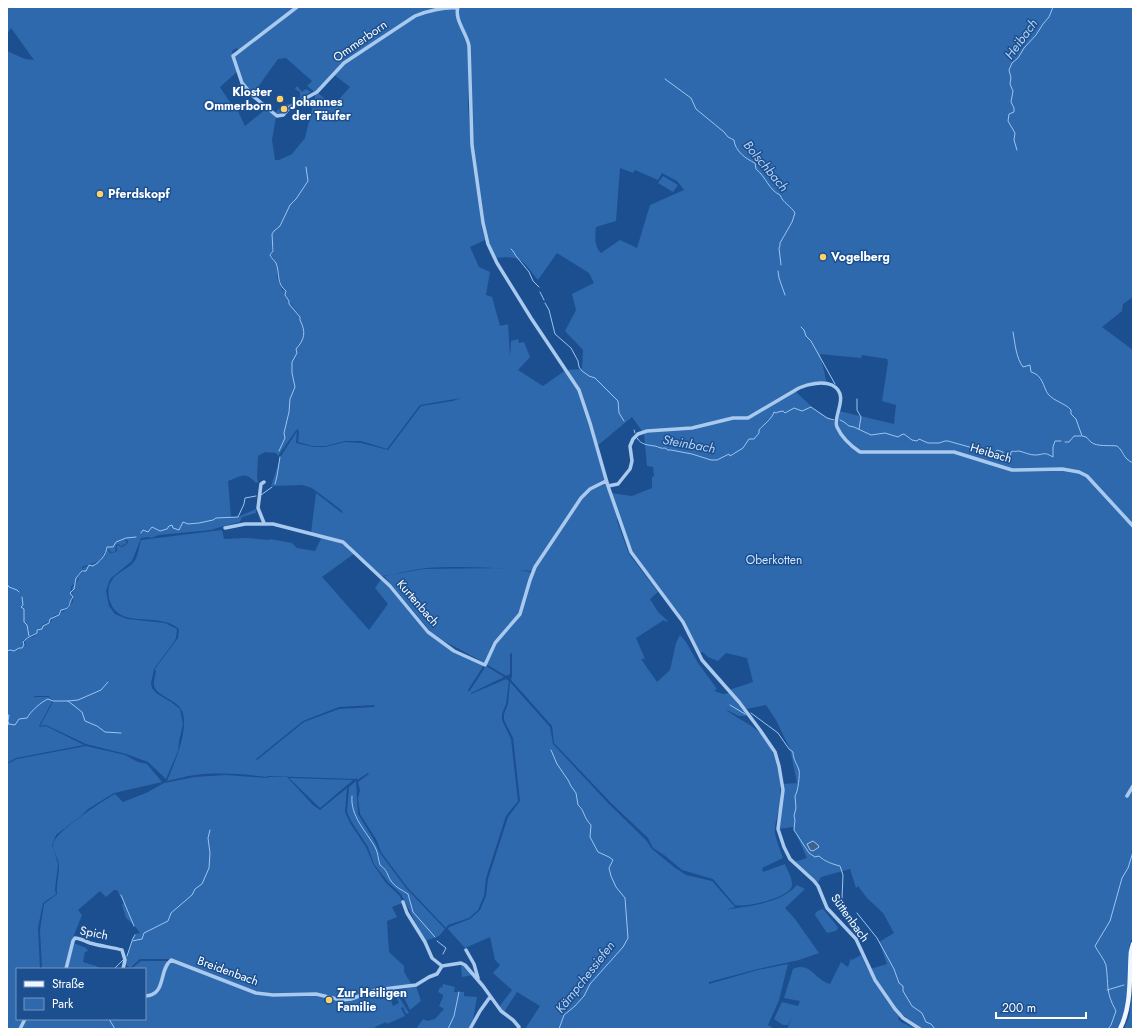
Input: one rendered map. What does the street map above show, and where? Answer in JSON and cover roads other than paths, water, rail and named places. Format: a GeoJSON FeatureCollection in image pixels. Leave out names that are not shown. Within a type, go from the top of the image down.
{"type":"FeatureCollection","features":[{"type":"Feature","properties":{"kind":"main road"},"geometry":{"type":"LineString","coordinates":[[1120,1029],[1125,1020],[1127,1009],[1131,952],[1133,944]]}},
{"type":"Feature","properties":{"kind":"street","name":"Ommerborn"},"geometry":{"type":"LineString","coordinates":[[297,7],[232,56],[242,83],[253,96],[277,116],[283,115],[290,107],[316,92],[344,63],[415,16],[426,12],[458,8]]}},
{"type":"Feature","properties":{"kind":"street"},"geometry":{"type":"LineString","coordinates":[[458,8],[458,19],[467,36],[470,46],[472,145],[486,239],[496,263],[536,327],[579,390],[608,486]]}},
{"type":"Feature","properties":{"kind":"street","name":"Heibach"},"geometry":{"type":"LineString","coordinates":[[608,486],[618,484],[628,472],[632,463],[630,446],[633,439],[640,433],[649,430],[684,429],[733,418],[748,418],[792,392],[806,386],[826,383],[838,390],[840,393],[839,411],[836,422],[837,427],[850,445],[860,452],[954,452],[1012,470],[1062,469],[1079,472],[1087,476],[1133,526]]}},
{"type":"Feature","properties":{"kind":"street","name":"Kurtenbach"},"geometry":{"type":"LineString","coordinates":[[225,528],[245,524],[273,524],[343,542],[390,586],[428,632],[454,651],[485,664],[495,643],[520,614],[535,567],[581,498],[590,489],[606,481]]}},
{"type":"Feature","properties":{"kind":"street"},"geometry":{"type":"LineString","coordinates":[[264,482],[261,484],[258,508],[264,523]]}},
{"type":"Feature","properties":{"kind":"street","name":"Süttenbach"},"geometry":{"type":"LineString","coordinates":[[608,486],[631,552],[685,625],[698,653],[705,663],[739,702],[770,743],[781,773],[783,797],[778,829],[787,855],[814,881],[818,886],[828,908],[856,939],[870,970],[881,990],[895,1010],[903,1018],[920,1029]]}},
{"type":"Feature","properties":{"kind":"street"},"geometry":{"type":"LineString","coordinates":[[1127,796],[1132,787]]}},
{"type":"Feature","properties":{"kind":"street"},"geometry":{"type":"LineString","coordinates":[[403,902],[407,913],[425,942],[432,958],[442,966],[461,963],[465,965],[501,1011],[513,1020],[519,1027],[518,1029]]}},
{"type":"Feature","properties":{"kind":"street","name":"Spich"},"geometry":{"type":"LineString","coordinates":[[66,968],[72,941],[75,938],[80,938],[89,943],[122,950],[125,960],[124,968]]}},
{"type":"Feature","properties":{"kind":"street"},"geometry":{"type":"LineString","coordinates":[[466,950],[474,964],[478,980]]}},
{"type":"Feature","properties":{"kind":"street","name":"Breidenbach"},"geometry":{"type":"LineString","coordinates":[[146,996],[154,994],[158,991],[168,962],[171,960],[256,993],[273,995],[316,994],[341,1000],[351,999],[376,990],[416,985],[437,974],[442,966]]}},
{"type":"Feature","properties":{"kind":"street"},"geometry":{"type":"LineString","coordinates":[[470,1029],[480,1010],[490,998]]}},
{"type":"Feature","properties":{"kind":"street"},"geometry":{"type":"LineString","coordinates":[[20,1029],[24,1020]]}},
{"type":"Feature","properties":{"kind":"waterway","name":"Heibach"},"geometry":{"type":"LineString","coordinates":[[1017,150],[1014,140],[1015,133],[1008,121],[1009,114],[1014,112],[1011,102],[1013,91],[1010,84],[1011,78],[1009,70],[1012,63],[1018,58],[1024,48],[1049,17],[1053,7]]}},
{"type":"Feature","properties":{"kind":"waterway","name":"Bolschbach"},"geometry":{"type":"LineString","coordinates":[[665,79],[691,98],[696,109],[728,137],[734,140],[736,148],[745,157],[755,163],[756,169],[773,190],[780,195],[795,213],[792,222],[780,243],[779,248],[781,265]]}},
{"type":"Feature","properties":{"kind":"waterway"},"geometry":{"type":"LineString","coordinates":[[279,451],[285,438],[284,433],[289,412],[290,399],[295,387],[292,373],[292,362],[297,353],[296,349],[303,339],[304,332],[300,317],[289,304],[289,301],[285,295],[286,291],[279,281],[276,263],[270,255],[273,251],[272,234],[280,226],[290,205],[308,181],[306,167]]}},
{"type":"Feature","properties":{"kind":"waterway","name":"Steinbach"},"geometry":{"type":"LineString","coordinates":[[511,249],[529,272],[533,281],[539,287]]}},
{"type":"Feature","properties":{"kind":"waterway","name":"Bolschbach"},"geometry":{"type":"LineString","coordinates":[[778,271],[785,295]]}},
{"type":"Feature","properties":{"kind":"waterway","name":"Steinbach"},"geometry":{"type":"LineString","coordinates":[[540,292],[544,300]]}},
{"type":"Feature","properties":{"kind":"waterway","name":"Steinbach"},"geometry":{"type":"LineString","coordinates":[[545,303],[549,310],[555,334],[571,348],[582,371],[595,378],[618,401],[619,413],[624,421]]}},
{"type":"Feature","properties":{"kind":"waterway","name":"Bolschbach"},"geometry":{"type":"LineString","coordinates":[[801,327],[811,341],[835,384]]}},
{"type":"Feature","properties":{"kind":"waterway","name":"Heibach"},"geometry":{"type":"LineString","coordinates":[[1013,332],[1017,355],[1023,367],[1030,365],[1031,372],[1040,378],[1048,394],[1071,410],[1071,414],[1076,419],[1082,436],[1086,437],[1090,442],[1096,445],[1117,446],[1125,457],[1133,463]]}},
{"type":"Feature","properties":{"kind":"waterway","name":"Bolschbach"},"geometry":{"type":"LineString","coordinates":[[857,399],[857,410],[861,417],[859,429]]}},
{"type":"Feature","properties":{"kind":"waterway","name":"Steinbach"},"geometry":{"type":"LineString","coordinates":[[637,438],[645,444],[692,454],[711,460],[717,460],[729,454],[730,456],[743,448],[749,439],[754,439],[759,433],[759,430],[774,412],[776,413],[783,411],[785,413],[794,408],[802,411],[811,407],[827,418],[834,420]]}},
{"type":"Feature","properties":{"kind":"waterway","name":"Steinbach"},"geometry":{"type":"LineString","coordinates":[[840,420],[849,426],[871,435],[885,433],[898,437],[904,434],[912,440],[917,441],[919,439],[928,443],[948,441],[980,450],[993,456],[997,450],[1003,452],[1003,455],[1006,458],[1010,458],[1011,452],[1013,451],[1033,455],[1045,454],[1053,457],[1053,447],[1055,441],[1061,441]]}},
{"type":"Feature","properties":{"kind":"waterway","name":"Steinbach"},"geometry":{"type":"LineString","coordinates":[[1065,442],[1069,442],[1074,436],[1081,436]]}},
{"type":"Feature","properties":{"kind":"waterway"},"geometry":{"type":"LineString","coordinates":[[275,484],[280,457]]}},
{"type":"Feature","properties":{"kind":"waterway"},"geometry":{"type":"LineString","coordinates":[[261,495],[272,487]]}},
{"type":"Feature","properties":{"kind":"waterway"},"geometry":{"type":"LineString","coordinates":[[141,533],[143,530],[148,532],[152,527],[160,531],[167,529],[172,525],[173,528],[179,530],[183,522],[188,524],[199,523],[216,518],[238,517],[245,498],[256,496]]}},
{"type":"Feature","properties":{"kind":"waterway"},"geometry":{"type":"LineString","coordinates":[[7,654],[7,651],[14,651],[22,648],[25,640],[37,633],[37,630],[42,629],[43,626],[49,623],[50,619],[59,615],[61,610],[68,607],[73,597],[70,593],[74,589],[76,578],[82,571],[86,571],[89,565],[93,566],[100,560],[107,547],[113,547],[116,542],[126,538],[136,537]]}},
{"type":"Feature","properties":{"kind":"waterway"},"geometry":{"type":"LineString","coordinates":[[7,584],[9,587],[19,592]]}},
{"type":"Feature","properties":{"kind":"waterway"},"geometry":{"type":"LineString","coordinates":[[22,597],[23,605],[21,607],[24,609],[24,622],[27,625],[29,636]]}},
{"type":"Feature","properties":{"kind":"waterway"},"geometry":{"type":"LineString","coordinates":[[68,701],[78,700],[101,690],[108,682]]}},
{"type":"Feature","properties":{"kind":"waterway"},"geometry":{"type":"LineString","coordinates":[[9,724],[15,725],[19,719],[27,718],[36,707],[48,699],[53,701],[68,701],[82,712],[85,721],[97,726],[105,732],[121,733]]}},
{"type":"Feature","properties":{"kind":"waterway"},"geometry":{"type":"LineString","coordinates":[[730,705],[745,714]]}},
{"type":"Feature","properties":{"kind":"waterway"},"geometry":{"type":"LineString","coordinates":[[751,713],[778,733],[789,749],[793,752],[799,770],[798,787],[795,796],[796,808],[794,816],[794,830],[809,853],[815,857],[819,856],[828,862],[840,866],[843,875],[842,898]]}},
{"type":"Feature","properties":{"kind":"waterway"},"geometry":{"type":"LineString","coordinates":[[7,715],[9,715],[9,724],[7,725]]}},
{"type":"Feature","properties":{"kind":"waterway","name":"Kämpchessiefen"},"geometry":{"type":"LineString","coordinates":[[551,750],[557,764],[576,793],[578,805],[591,825],[590,837],[598,852],[613,860],[609,868],[616,887],[625,898],[628,938],[623,947],[590,984],[584,996],[564,1015],[559,1029]]}},
{"type":"Feature","properties":{"kind":"waterway"},"geometry":{"type":"LineString","coordinates":[[352,796],[353,810],[359,823],[376,849],[380,865],[386,871],[393,883],[408,894],[413,912],[435,937]]}},
{"type":"Feature","properties":{"kind":"waterway","name":"Breidenbach"},"geometry":{"type":"LineString","coordinates":[[127,956],[132,941],[142,939],[144,933],[168,921],[171,913],[192,895],[195,889],[202,884],[209,868],[210,853],[208,838],[210,830]]}},
{"type":"Feature","properties":{"kind":"waterway"},"geometry":{"type":"LineString","coordinates":[[1108,1029],[1116,1011],[1110,998],[1106,965],[1095,946],[1110,921],[1122,878],[1128,868],[1133,852]]}},
{"type":"Feature","properties":{"kind":"waterway"},"geometry":{"type":"LineString","coordinates":[[121,895],[134,926]]}},
{"type":"Feature","properties":{"kind":"waterway"},"geometry":{"type":"LineString","coordinates":[[857,913],[877,938],[912,1006],[922,1013],[926,1022],[931,1024],[935,1029]]}},
{"type":"Feature","properties":{"kind":"waterway","name":"Breidenbach"},"geometry":{"type":"LineString","coordinates":[[132,940],[135,935]]}},
{"type":"Feature","properties":{"kind":"waterway"},"geometry":{"type":"LineString","coordinates":[[437,941],[446,948],[443,954]]}},
{"type":"Feature","properties":{"kind":"waterway","name":"Breidenbach"},"geometry":{"type":"LineString","coordinates":[[115,968],[123,960]]}},
{"type":"Feature","properties":{"kind":"waterway"},"geometry":{"type":"LineString","coordinates":[[1107,990],[1124,985]]}},
{"type":"Feature","properties":{"kind":"waterway"},"geometry":{"type":"LineString","coordinates":[[448,1029],[454,1016],[459,992]]}},
{"type":"Feature","properties":{"kind":"waterway","name":"Breidenbach"},"geometry":{"type":"LineString","coordinates":[[110,1020],[115,1029]]}},
{"type":"Feature","properties":{"kind":"place","name":"Kloster Ommerborn"},"geometry":{"type":"Point","coordinates":[280,99]}},
{"type":"Feature","properties":{"kind":"place","name":"Johannes der Täufer"},"geometry":{"type":"Point","coordinates":[284,109]}},
{"type":"Feature","properties":{"kind":"place","name":"Pferdskopf"},"geometry":{"type":"Point","coordinates":[100,194]}},
{"type":"Feature","properties":{"kind":"place","name":"Vogelberg"},"geometry":{"type":"Point","coordinates":[823,257]}},
{"type":"Feature","properties":{"kind":"place","name":"Zur Heiligen Familie"},"geometry":{"type":"Point","coordinates":[329,1000]}},
{"type":"Feature","properties":{"kind":"park label","name":"Oberkotten"},"geometry":{"type":"Point","coordinates":[774,560]}}]}
